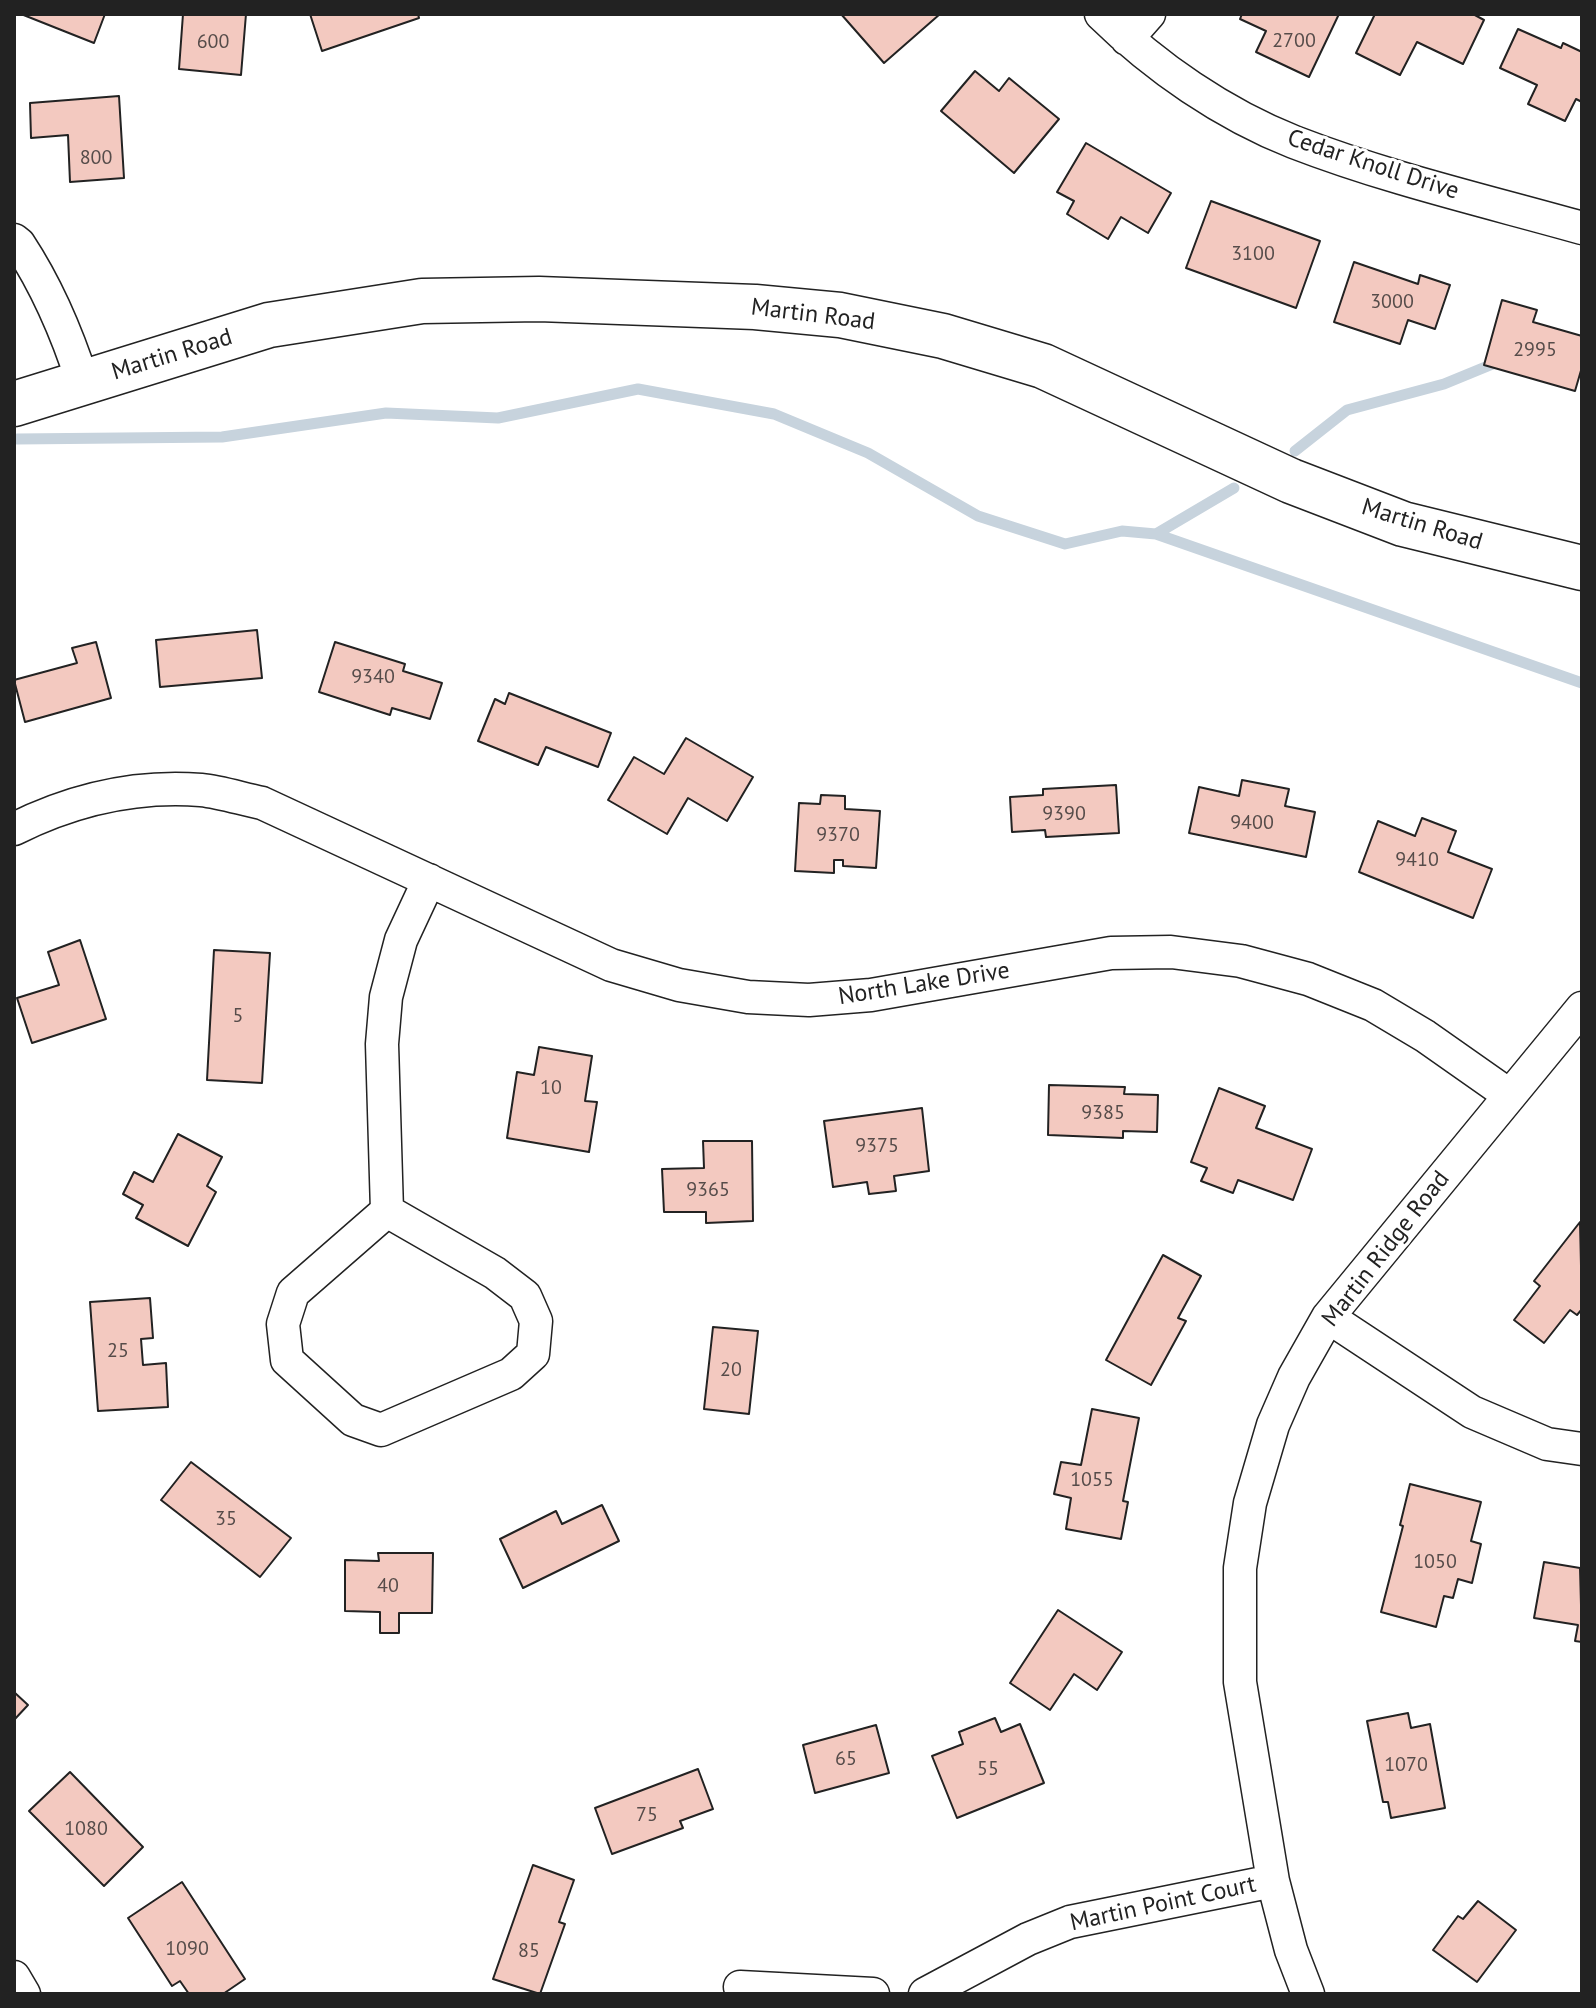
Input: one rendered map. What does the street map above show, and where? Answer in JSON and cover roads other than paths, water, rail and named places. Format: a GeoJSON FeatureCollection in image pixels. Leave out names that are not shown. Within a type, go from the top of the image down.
{"type":"FeatureCollection","features":[{"type":"Feature","properties":{"kind":"street","name":"Cedar Knoll Drive"},"geometry":{"type":"LineString","coordinates":[[1101,14],[1127,39],[1181,80],[1235,113],[1292,141],[1353,163],[1582,228]]}},
{"type":"Feature","properties":{"kind":"street"},"geometry":{"type":"LineString","coordinates":[[1127,39],[1149,14]]}},
{"type":"Feature","properties":{"kind":"street"},"geometry":{"type":"LineString","coordinates":[[14,240],[43,280],[65,329],[83,383]]}},
{"type":"Feature","properties":{"kind":"street","name":"Martin Road"},"geometry":{"type":"LineString","coordinates":[[14,404],[269,325],[422,301],[539,299],[755,307],[840,315],[943,336],[1043,366],[1291,481],[1389,519],[1582,568]]}},
{"type":"Feature","properties":{"kind":"street","name":"North Lake Drive"},"geometry":{"type":"LineString","coordinates":[[14,829],[51,810],[137,790],[203,790],[262,803],[611,965],[679,985],[748,997],[809,1000],[871,995],[1111,953],[1171,952],[1241,961],[1308,979],[1373,1005],[1425,1036],[1509,1095]]}},
{"type":"Feature","properties":{"kind":"street"},"geometry":{"type":"LineString","coordinates":[[387,1211],[382,1044],[386,997],[401,940],[429,880]]}},
{"type":"Feature","properties":{"kind":"street","name":"Martin Ridge Road"},"geometry":{"type":"LineString","coordinates":[[1308,1994],[1291,1950],[1273,1881],[1240,1682],[1240,1568],[1250,1503],[1268,1438],[1294,1377],[1328,1317],[1582,1008]]}},
{"type":"Feature","properties":{"kind":"street"},"geometry":{"type":"LineString","coordinates":[[387,1211],[495,1273],[525,1296],[536,1321],[533,1354],[511,1374],[381,1430],[353,1420],[287,1360],[283,1324],[293,1293],[387,1211]]}},
{"type":"Feature","properties":{"kind":"street"},"geometry":{"type":"LineString","coordinates":[[1328,1317],[1472,1412],[1547,1444],[1582,1449]]}},
{"type":"Feature","properties":{"kind":"street","name":"Martin Point Court"},"geometry":{"type":"LineString","coordinates":[[925,1994],[1028,1939],[1070,1922],[1273,1881]]}},
{"type":"Feature","properties":{"kind":"street"},"geometry":{"type":"LineString","coordinates":[[14,1977],[24,1994]]}},
{"type":"Feature","properties":{"kind":"street"},"geometry":{"type":"LineString","coordinates":[[740,1987],[873,1994]]}},
{"type":"Feature","properties":{"kind":"waterway"},"geometry":{"type":"LineString","coordinates":[[1295,451],[1347,410],[1444,384],[1500,361]]}},
{"type":"Feature","properties":{"kind":"waterway"},"geometry":{"type":"LineString","coordinates":[[17,439],[222,437],[386,413],[498,418],[638,389],[774,414],[868,453],[978,516],[1065,544],[1122,531],[1156,534],[1582,683]]}},
{"type":"Feature","properties":{"kind":"waterway"},"geometry":{"type":"LineString","coordinates":[[1156,534],[1234,488]]}}]}
